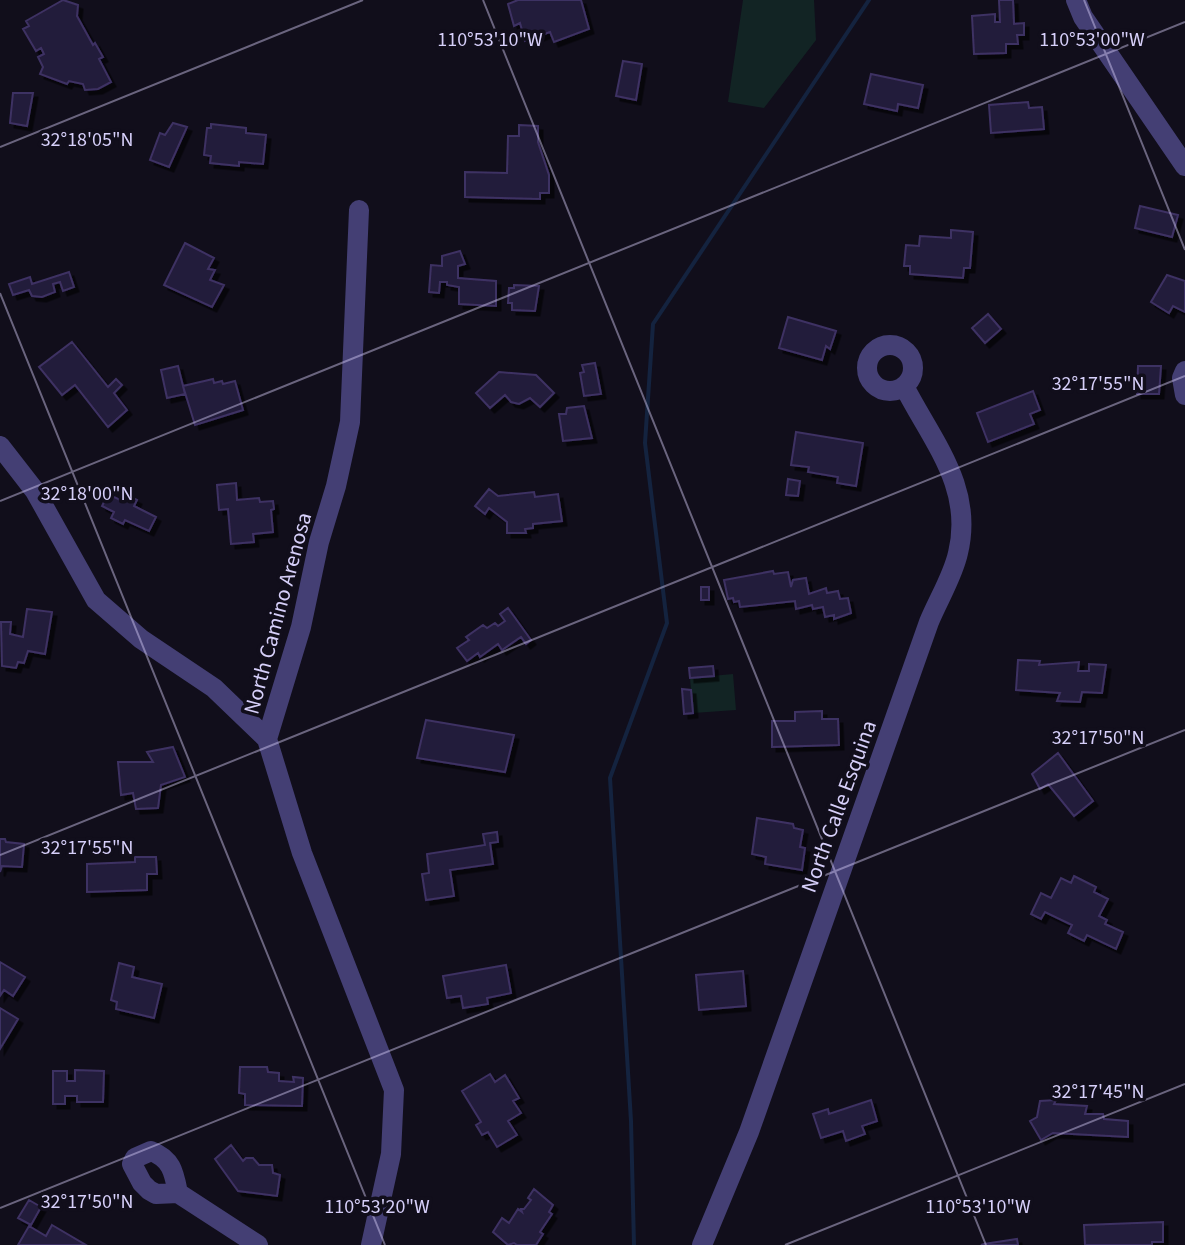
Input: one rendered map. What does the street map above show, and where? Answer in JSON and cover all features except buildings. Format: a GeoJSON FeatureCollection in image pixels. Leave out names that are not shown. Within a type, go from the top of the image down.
{"type":"FeatureCollection","features":[{"type":"Feature","properties":{"kind":"street"},"geometry":{"type":"LineString","coordinates":[[1076,0],[1083,17],[1184,162]]}},
{"type":"Feature","properties":{"kind":"street","name":"North Camino Arenosa"},"geometry":{"type":"LineString","coordinates":[[359,210],[350,422],[301,627],[267,739],[302,853],[394,1090],[391,1154],[371,1245]]}},
{"type":"Feature","properties":{"kind":"street"},"geometry":{"type":"LineString","coordinates":[[1185,371],[1182,378],[1185,395]]}},
{"type":"Feature","properties":{"kind":"street","name":"North Calle Esquina"},"geometry":{"type":"LineString","coordinates":[[702,1245],[749,1132],[924,636],[958,553],[962,501],[951,469],[904,386]]}},
{"type":"Feature","properties":{"kind":"street"},"geometry":{"type":"LineString","coordinates":[[0,446],[35,491],[96,600],[141,639],[214,688],[267,739]]}},
{"type":"Feature","properties":{"kind":"street"},"geometry":{"type":"LineString","coordinates":[[178,1193],[258,1245]]}},
{"type":"Feature","properties":{"kind":"shaded area"},"geometry":{"type":"Polygon","coordinates":[[[743,0],[814,0],[816,40],[764,108],[728,102],[743,0]]]}},
{"type":"Feature","properties":{"kind":"shaded area"},"geometry":{"type":"Polygon","coordinates":[[[733,674],[736,710],[693,713],[690,678],[733,674]]]}},
{"type":"Feature","properties":{"kind":"waterway"},"geometry":{"type":"LineString","coordinates":[[634,1245],[631,1121],[610,778],[667,623],[645,443],[653,324],[869,0]]}}]}
